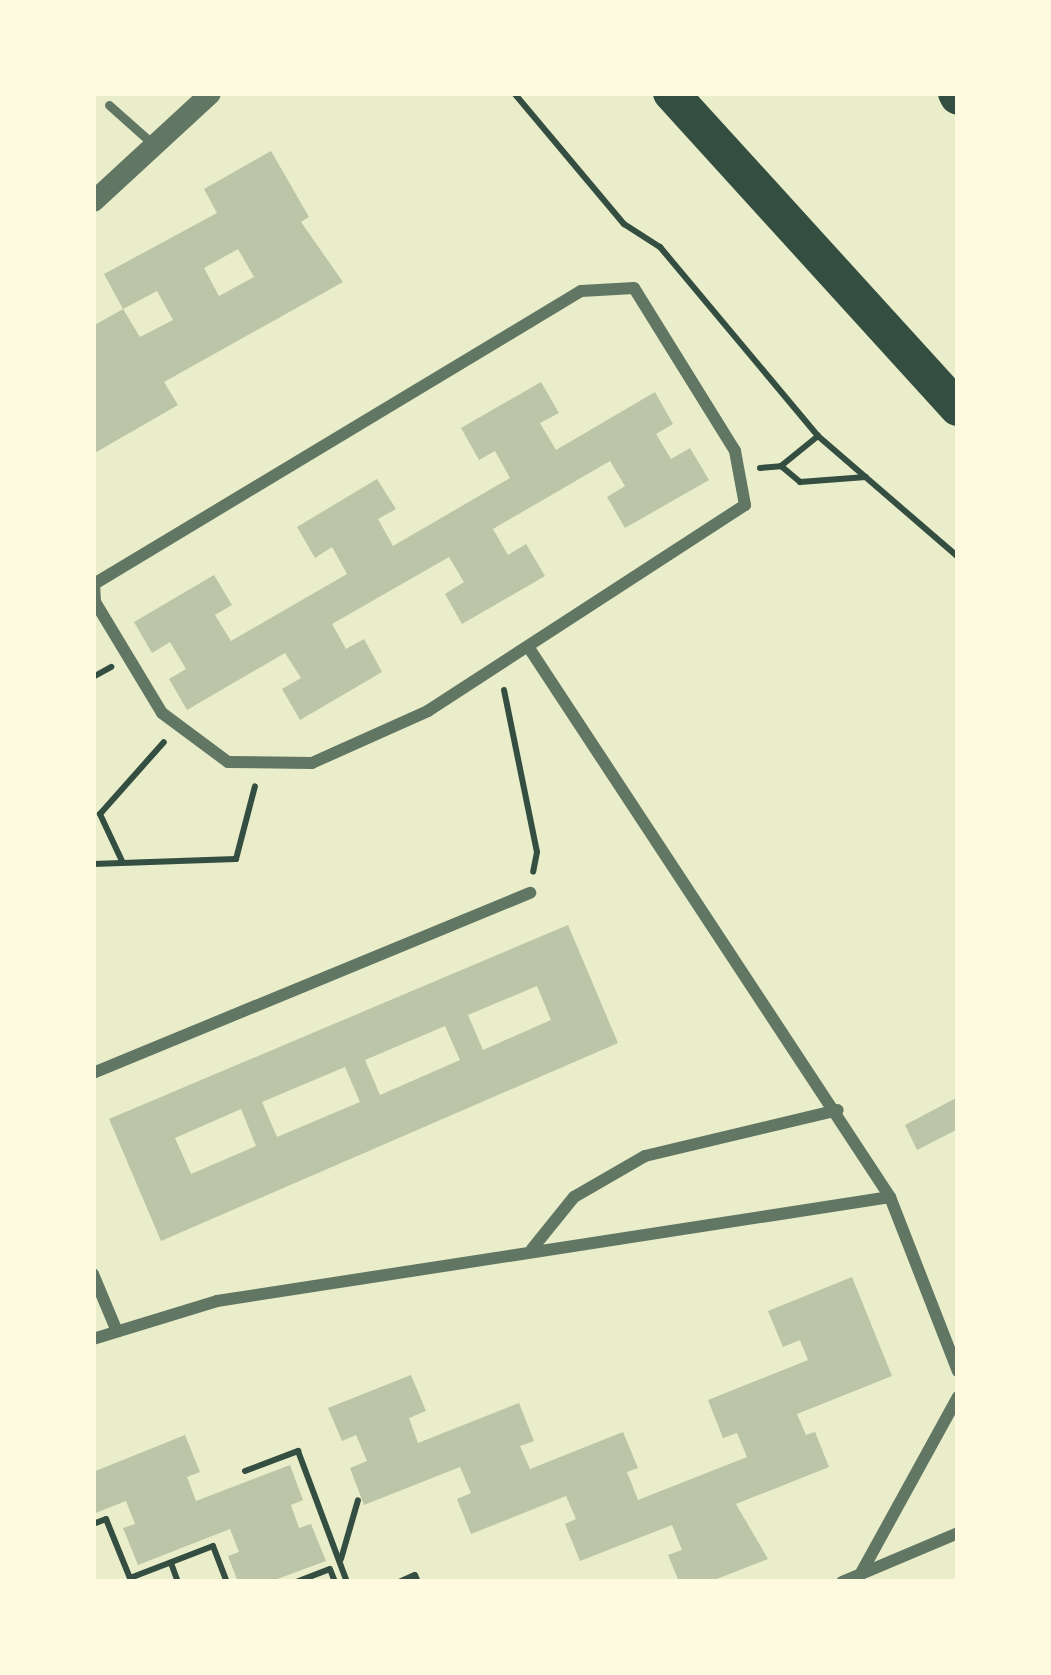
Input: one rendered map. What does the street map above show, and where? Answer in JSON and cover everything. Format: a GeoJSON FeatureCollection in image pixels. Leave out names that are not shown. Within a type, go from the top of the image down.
{"type":"FeatureCollection","features":[{"type":"Feature","properties":{"kind":"highway"},"geometry":{"type":"LineString","coordinates":[[670,93],[790,216],[958,408]]}},
{"type":"Feature","properties":{"kind":"highway"},"geometry":{"type":"LineString","coordinates":[[694,93],[790,216]]}},
{"type":"Feature","properties":{"kind":"street"},"geometry":{"type":"LineString","coordinates":[[93,201],[210,93]]}},
{"type":"Feature","properties":{"kind":"street"},"geometry":{"type":"LineString","coordinates":[[634,288],[735,451],[739,470],[745,505],[428,711],[312,763],[228,762],[179,726],[162,713],[95,602],[93,583],[581,291],[634,288]]}},
{"type":"Feature","properties":{"kind":"street"},"geometry":{"type":"LineString","coordinates":[[529,648],[838,1110],[890,1197],[958,1371]]}},
{"type":"Feature","properties":{"kind":"street"},"geometry":{"type":"LineString","coordinates":[[93,1073],[530,893]]}},
{"type":"Feature","properties":{"kind":"street"},"geometry":{"type":"LineString","coordinates":[[531,1250],[574,1198],[645,1156],[838,1110]]}},
{"type":"Feature","properties":{"kind":"street"},"geometry":{"type":"LineString","coordinates":[[93,1339],[217,1301],[890,1197]]}},
{"type":"Feature","properties":{"kind":"street"},"geometry":{"type":"LineString","coordinates":[[93,1274],[116,1329]]}},
{"type":"Feature","properties":{"kind":"street"},"geometry":{"type":"LineString","coordinates":[[860,1575],[958,1397]]}},
{"type":"Feature","properties":{"kind":"street"},"geometry":{"type":"LineString","coordinates":[[842,1582],[958,1533]]}},
{"type":"Feature","properties":{"kind":"lane"},"geometry":{"type":"LineString","coordinates":[[109,105],[154,145]]}},
{"type":"Feature","properties":{"kind":"path"},"geometry":{"type":"LineString","coordinates":[[514,93],[624,224],[660,247],[818,436],[958,557]]}},
{"type":"Feature","properties":{"kind":"path"},"geometry":{"type":"LineString","coordinates":[[739,470],[781,466],[818,436]]}},
{"type":"Feature","properties":{"kind":"path"},"geometry":{"type":"LineString","coordinates":[[781,466],[800,482],[866,477]]}},
{"type":"Feature","properties":{"kind":"path"},"geometry":{"type":"LineString","coordinates":[[499,667],[536,852],[530,893]]}},
{"type":"Feature","properties":{"kind":"path"},"geometry":{"type":"LineString","coordinates":[[122,862],[100,814],[179,726]]}},
{"type":"Feature","properties":{"kind":"path"},"geometry":{"type":"LineString","coordinates":[[93,864],[236,859],[261,762]]}},
{"type":"Feature","properties":{"kind":"path"},"geometry":{"type":"LineString","coordinates":[[245,1471],[298,1451],[347,1582]]}},
{"type":"Feature","properties":{"kind":"path"},"geometry":{"type":"LineString","coordinates":[[340,1562],[358,1500]]}},
{"type":"Feature","properties":{"kind":"path"},"geometry":{"type":"LineString","coordinates":[[93,1525],[106,1520],[130,1578],[213,1546],[227,1582]]}},
{"type":"Feature","properties":{"kind":"path"},"geometry":{"type":"LineString","coordinates":[[171,1562],[178,1582]]}},
{"type":"Feature","properties":{"kind":"path"},"geometry":{"type":"LineString","coordinates":[[296,1582],[330,1569],[335,1582]]}},
{"type":"Feature","properties":{"kind":"path"},"geometry":{"type":"LineString","coordinates":[[399,1582],[415,1575],[418,1582]]}},
{"type":"Feature","properties":{"kind":"building"},"geometry":{"type":"Polygon","coordinates":[[[271,151],[309,217],[301,222],[343,282],[164,382],[178,405],[93,454],[93,326],[123,309],[104,274],[217,213],[204,189],[271,151]],[[238,249],[204,268],[219,296],[254,277],[238,249]],[[157,291],[123,309],[140,337],[173,320],[157,291]]]}},
{"type":"Feature","properties":{"kind":"building"},"geometry":{"type":"Polygon","coordinates":[[[541,382],[559,413],[540,423],[556,450],[655,392],[673,424],[656,434],[671,459],[690,448],[709,480],[625,528],[607,497],[625,486],[610,461],[493,529],[508,555],[526,544],[545,576],[462,624],[445,594],[464,582],[449,557],[332,624],[346,649],[364,639],[382,672],[300,720],[282,689],[301,678],[285,653],[187,710],[169,679],[186,669],[170,642],[152,653],[134,622],[214,575],[232,605],[215,615],[231,641],[347,574],[332,547],[315,558],[297,527],[377,479],[396,509],[378,519],[393,546],[510,478],[495,451],[479,460],[461,428],[541,382]]]}},
{"type":"Feature","properties":{"kind":"building"},"geometry":{"type":"Polygon","coordinates":[[[568,925],[618,1043],[161,1241],[109,1119],[568,925]],[[537,986],[468,1015],[483,1050],[551,1020],[537,986]],[[445,1026],[365,1060],[380,1095],[460,1060],[445,1026]],[[345,1067],[262,1102],[277,1137],[360,1102],[345,1067]],[[241,1109],[175,1138],[191,1174],[256,1146],[241,1109]]]}},
{"type":"Feature","properties":{"kind":"building"},"geometry":{"type":"Polygon","coordinates":[[[958,1097],[958,1129],[917,1150],[905,1125],[958,1097]]]}},
{"type":"Feature","properties":{"kind":"building"},"geometry":{"type":"Polygon","coordinates":[[[852,1277],[892,1376],[797,1414],[806,1435],[815,1432],[829,1467],[736,1504],[768,1559],[709,1582],[679,1582],[668,1555],[682,1550],[672,1525],[580,1561],[565,1524],[576,1519],[566,1496],[471,1534],[457,1499],[471,1493],[460,1467],[364,1505],[350,1468],[367,1461],[356,1435],[342,1441],[328,1408],[411,1375],[426,1411],[409,1418],[418,1443],[519,1403],[534,1441],[520,1446],[530,1469],[623,1432],[638,1468],[627,1472],[638,1500],[747,1457],[737,1433],[723,1438],[708,1400],[808,1360],[800,1340],[783,1347],[768,1311],[852,1277]]]}},
{"type":"Feature","properties":{"kind":"building"},"geometry":{"type":"Polygon","coordinates":[[[185,1435],[200,1472],[187,1477],[196,1501],[290,1465],[303,1500],[291,1505],[299,1528],[311,1524],[326,1561],[269,1582],[238,1582],[228,1556],[239,1552],[230,1529],[138,1565],[123,1528],[135,1524],[126,1501],[93,1514],[93,1472],[185,1435]]]}}]}
